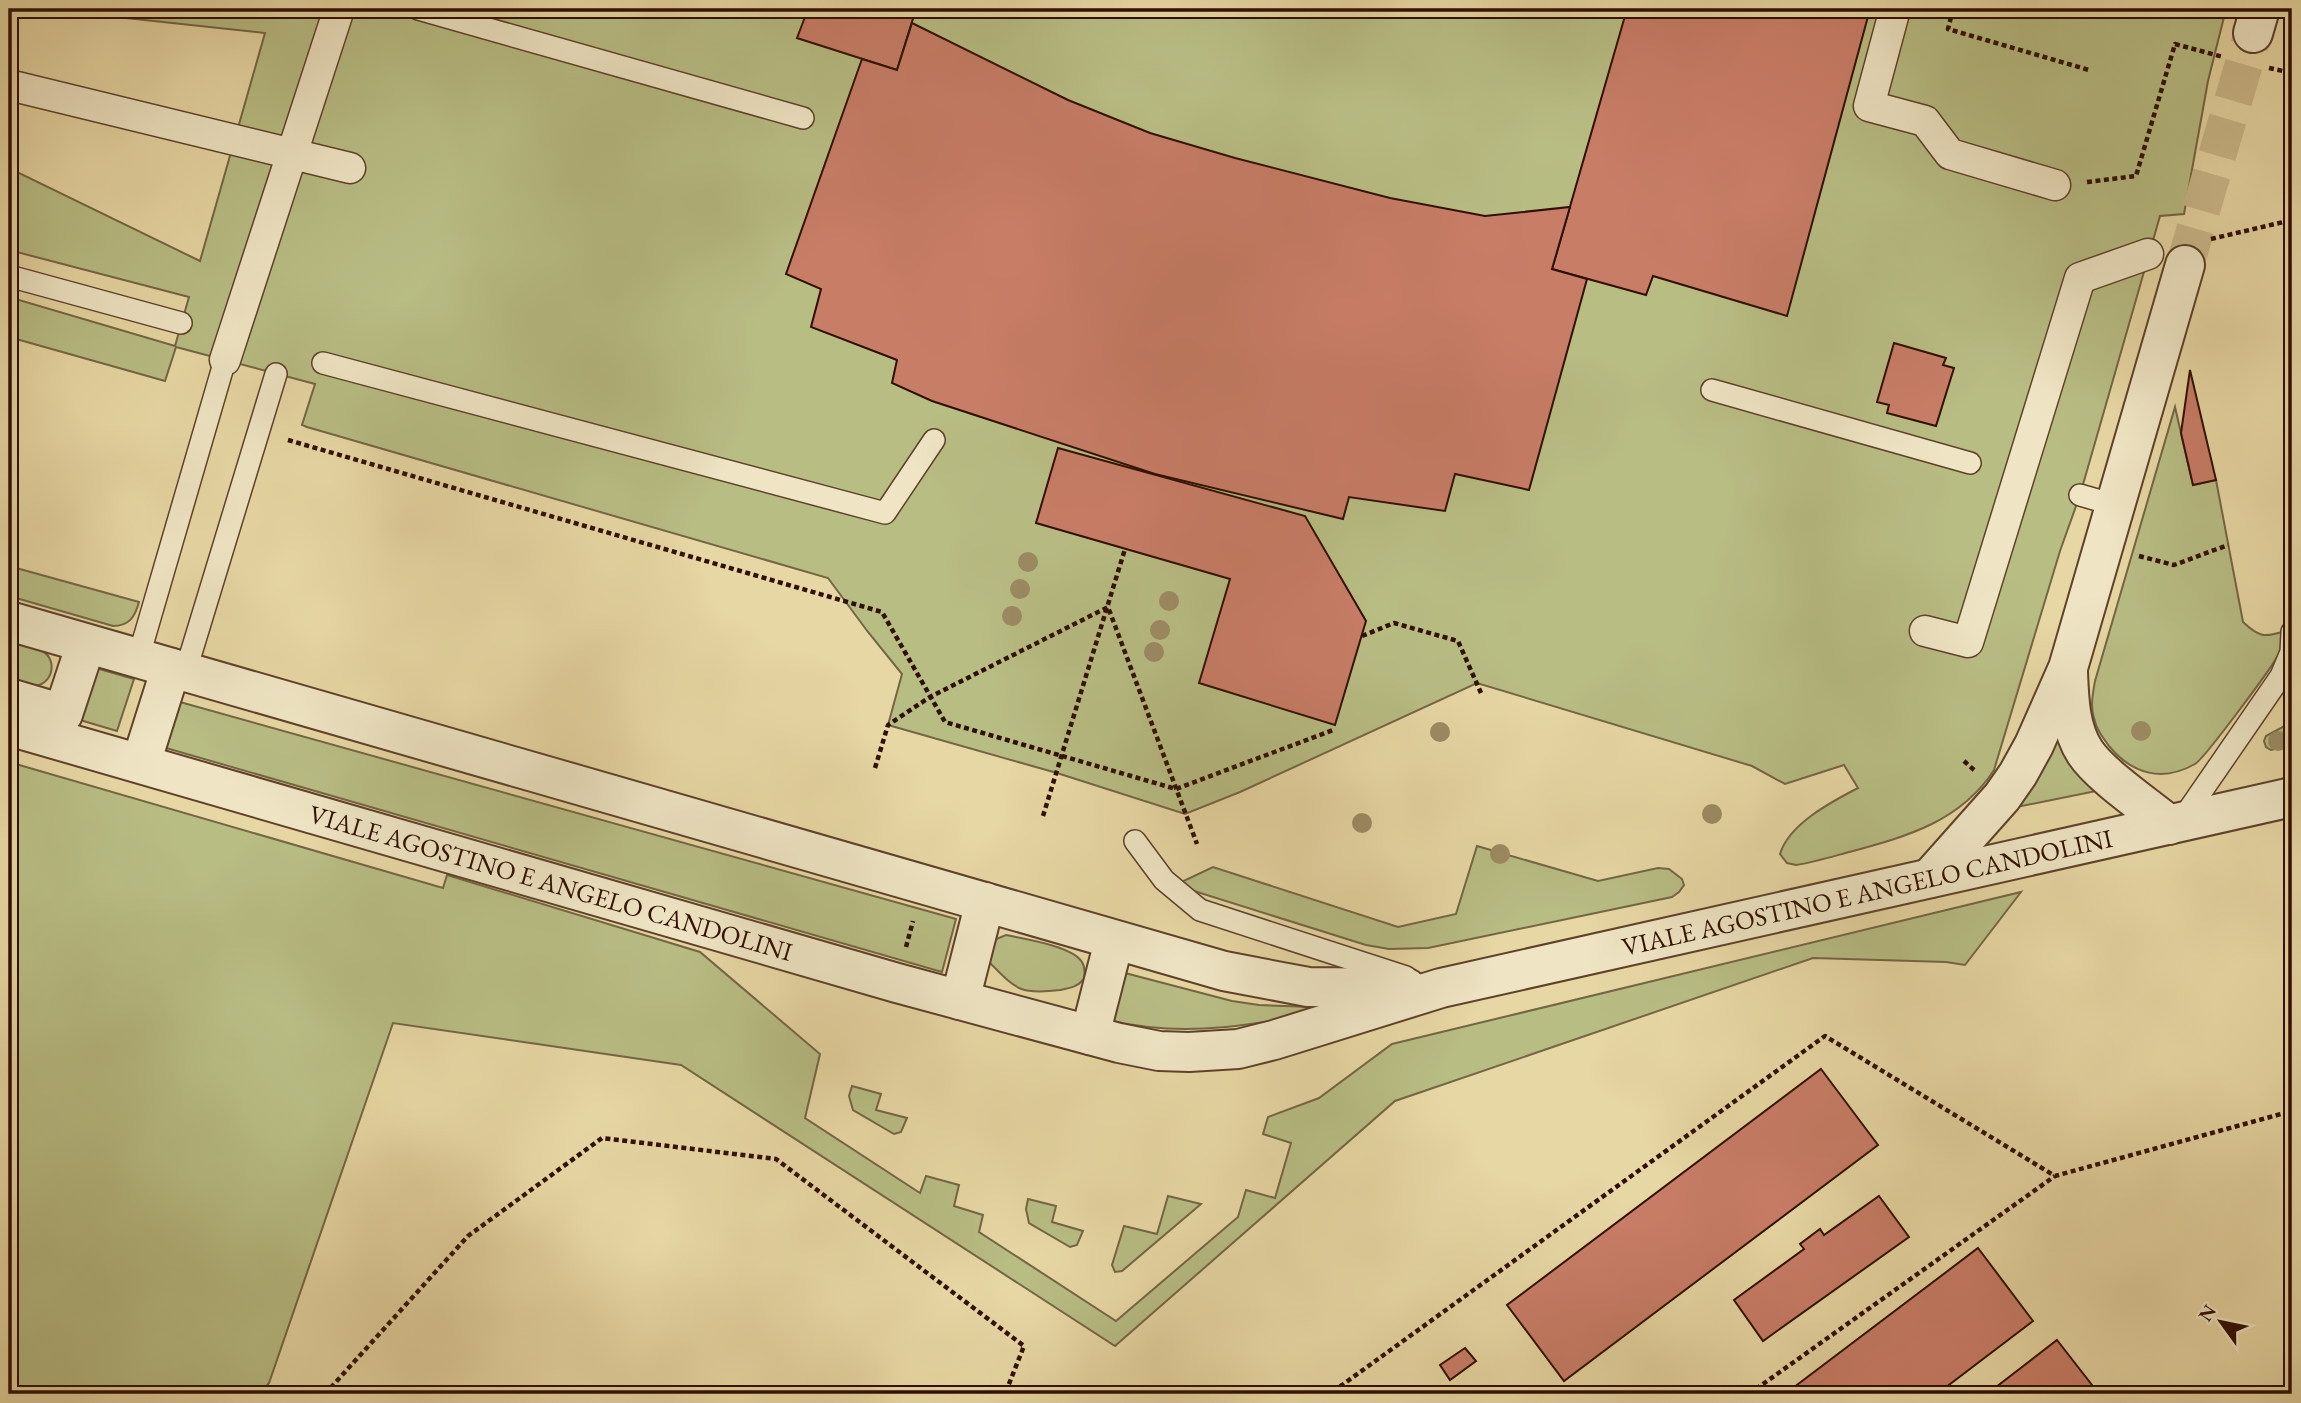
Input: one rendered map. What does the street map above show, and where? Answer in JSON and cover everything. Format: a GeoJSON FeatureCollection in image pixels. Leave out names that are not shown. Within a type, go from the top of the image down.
{"type":"FeatureCollection","features":[{"type":"Feature","properties":{"kind":"street"},"geometry":{"type":"LineString","coordinates":[[225,360],[339,9]]}},
{"type":"Feature","properties":{"kind":"street"},"geometry":{"type":"LineString","coordinates":[[1895,9],[1869,106],[1925,121],[1950,154],[2055,186]]}},
{"type":"Feature","properties":{"kind":"street"},"geometry":{"type":"LineString","coordinates":[[9,85],[350,168]]}},
{"type":"Feature","properties":{"kind":"street"},"geometry":{"type":"LineString","coordinates":[[1925,631],[1968,642],[2080,278],[2148,254]]}},
{"type":"Feature","properties":{"kind":"street"},"geometry":{"type":"LineString","coordinates":[[2175,823],[2100,769],[2085,752],[2075,731],[2069,701],[2068,668],[2098,500],[2185,265]]}},
{"type":"Feature","properties":{"kind":"street","name":"VIALE AGOSTINO E ANGELO CANDOLINI"},"geometry":{"type":"LineString","coordinates":[[9,621],[1224,971],[1308,987],[1441,988]]}},
{"type":"Feature","properties":{"kind":"street"},"geometry":{"type":"LineString","coordinates":[[9,698],[63,714],[86,644]]}},
{"type":"Feature","properties":{"kind":"street"},"geometry":{"type":"LineString","coordinates":[[141,763],[165,667]]}},
{"type":"Feature","properties":{"kind":"street"},"geometry":{"type":"LineString","coordinates":[[1930,878],[2002,797],[2018,774],[2034,746],[2068,668]]}},
{"type":"Feature","properties":{"kind":"street","name":"VIALE AGOSTINO E ANGELO CANDOLINI"},"geometry":{"type":"LineString","coordinates":[[9,726],[960,1000],[1159,1051],[1189,1052],[1238,1049],[1441,988],[2292,797]]}},
{"type":"Feature","properties":{"kind":"street"},"geometry":{"type":"LineString","coordinates":[[960,1000],[985,902]]}},
{"type":"Feature","properties":{"kind":"street"},"geometry":{"type":"LineString","coordinates":[[1090,1035],[1114,941]]}},
{"type":"Feature","properties":{"kind":"lane"},"geometry":{"type":"LineString","coordinates":[[418,9],[803,118]]}},
{"type":"Feature","properties":{"kind":"lane"},"geometry":{"type":"LineString","coordinates":[[9,276],[181,323]]}},
{"type":"Feature","properties":{"kind":"lane"},"geometry":{"type":"LineString","coordinates":[[165,667],[164,568],[225,360]]}},
{"type":"Feature","properties":{"kind":"lane"},"geometry":{"type":"LineString","coordinates":[[323,363],[885,513],[934,440]]}},
{"type":"Feature","properties":{"kind":"lane"},"geometry":{"type":"LineString","coordinates":[[165,667],[259,432],[276,374]]}},
{"type":"Feature","properties":{"kind":"lane"},"geometry":{"type":"LineString","coordinates":[[1712,390],[1970,463]]}},
{"type":"Feature","properties":{"kind":"lane"},"geometry":{"type":"LineString","coordinates":[[2175,823],[2281,676],[2291,652],[2292,632]]}},
{"type":"Feature","properties":{"kind":"lane"},"geometry":{"type":"LineString","coordinates":[[1135,841],[1164,880],[1200,910],[1441,988]]}},
{"type":"Feature","properties":{"kind":"path"},"geometry":{"type":"LineString","coordinates":[[1953,9],[1948,29],[2089,70]]}},
{"type":"Feature","properties":{"kind":"path"},"geometry":{"type":"LineString","coordinates":[[2055,186],[2136,176],[2175,44],[2251,42],[2292,72]]}},
{"type":"Feature","properties":{"kind":"path"},"geometry":{"type":"LineString","coordinates":[[2148,254],[2292,220]]}},
{"type":"Feature","properties":{"kind":"path"},"geometry":{"type":"LineString","coordinates":[[259,432],[882,612],[945,722],[1176,789],[1333,730]]}},
{"type":"Feature","properties":{"kind":"path"},"geometry":{"type":"LineString","coordinates":[[2174,565],[2228,545]]}},
{"type":"Feature","properties":{"kind":"path"},"geometry":{"type":"LineString","coordinates":[[1043,816],[1125,549]]}},
{"type":"Feature","properties":{"kind":"path"},"geometry":{"type":"LineString","coordinates":[[875,768],[888,725],[930,697],[1108,607]]}},
{"type":"Feature","properties":{"kind":"path"},"geometry":{"type":"LineString","coordinates":[[1108,607],[1197,844]]}},
{"type":"Feature","properties":{"kind":"path"},"geometry":{"type":"LineString","coordinates":[[1362,636],[1394,623],[1458,641],[1481,694]]}},
{"type":"Feature","properties":{"kind":"path"},"geometry":{"type":"LineString","coordinates":[[906,948],[916,908]]}},
{"type":"Feature","properties":{"kind":"path"},"geometry":{"type":"LineString","coordinates":[[1339,1394],[1338,1388],[1825,1036],[2055,1176]]}},
{"type":"Feature","properties":{"kind":"path"},"geometry":{"type":"LineString","coordinates":[[1749,1394],[2055,1176],[2292,1111]]}},
{"type":"Feature","properties":{"kind":"path"},"geometry":{"type":"LineString","coordinates":[[325,1394],[468,1236],[602,1138],[776,1160],[1024,1346],[1004,1394]]}},
{"type":"Feature","properties":{"kind":"green space"},"geometry":{"type":"Polygon","coordinates":[[[42,9],[2226,9],[2208,81],[2184,214],[2160,216],[2080,495],[2060,551],[1994,770],[1966,802],[1932,824],[1873,845],[1796,865],[1787,863],[1780,854],[1792,833],[1812,815],[1858,788],[1844,765],[1785,784],[1752,766],[1477,683],[1240,792],[1185,814],[1057,773],[888,725],[902,674],[828,578],[307,427],[302,425],[315,384],[176,347],[165,381],[9,337],[9,297],[175,346],[189,297],[9,250],[9,168],[200,261],[265,33],[42,9]]]}},
{"type":"Feature","properties":{"kind":"green space"},"geometry":{"type":"Polygon","coordinates":[[[2175,407],[2193,485],[2216,480],[2243,622],[2262,635],[2285,631],[2280,652],[2275,660],[2201,758],[2183,770],[2160,774],[2138,769],[2118,756],[2098,730],[2092,704],[2095,681],[2175,407]]]}},
{"type":"Feature","properties":{"kind":"green space"},"geometry":{"type":"Polygon","coordinates":[[[9,566],[139,602],[130,620],[113,626],[9,596],[9,566]]]}},
{"type":"Feature","properties":{"kind":"green space"},"geometry":{"type":"Polygon","coordinates":[[[9,641],[47,654],[52,666],[44,683],[27,686],[9,680],[9,641]]]}},
{"type":"Feature","properties":{"kind":"green space"},"geometry":{"type":"Polygon","coordinates":[[[96,668],[134,679],[117,731],[80,720],[96,668]]]}},
{"type":"Feature","properties":{"kind":"green space"},"geometry":{"type":"Polygon","coordinates":[[[180,702],[956,919],[942,972],[166,748],[180,702]]]}},
{"type":"Feature","properties":{"kind":"green space"},"geometry":{"type":"Polygon","coordinates":[[[2061,703],[2101,790],[2012,808],[2061,703]]]}},
{"type":"Feature","properties":{"kind":"green space"},"geometry":{"type":"Polygon","coordinates":[[[2292,722],[2292,745],[2271,750],[2266,747],[2266,736],[2292,722]]]}},
{"type":"Feature","properties":{"kind":"green space"},"geometry":{"type":"Polygon","coordinates":[[[9,762],[443,888],[447,875],[700,952],[820,1054],[805,1118],[920,1193],[926,1176],[959,1185],[954,1206],[983,1215],[979,1232],[1116,1321],[1238,1217],[1246,1190],[1275,1198],[1291,1143],[1263,1134],[1268,1117],[1319,1098],[1392,1044],[2021,892],[1965,965],[1946,962],[1813,958],[1395,1101],[1115,1346],[681,1065],[393,1023],[269,1383],[260,1394],[9,1394],[9,762]]]}},
{"type":"Feature","properties":{"kind":"green space"},"geometry":{"type":"Polygon","coordinates":[[[1477,846],[1598,881],[1658,868],[1669,869],[1682,879],[1684,885],[1672,897],[1428,948],[1389,949],[1366,945],[1175,885],[1213,867],[1398,927],[1456,914],[1477,846]]]}},
{"type":"Feature","properties":{"kind":"green space"},"geometry":{"type":"Polygon","coordinates":[[[1006,935],[1047,944],[1077,956],[1082,962],[1084,979],[1074,987],[1060,990],[1035,992],[1019,988],[987,960],[989,942],[1006,935]]]}},
{"type":"Feature","properties":{"kind":"green space"},"geometry":{"type":"Polygon","coordinates":[[[1125,973],[1232,1001],[1259,1005],[1342,1008],[1227,1027],[1170,1029],[1141,1026],[1112,1021],[1125,973]]]}},
{"type":"Feature","properties":{"kind":"green space"},"geometry":{"type":"Polygon","coordinates":[[[852,1086],[881,1094],[876,1110],[907,1118],[901,1132],[894,1134],[853,1110],[849,1096],[852,1086]]]}},
{"type":"Feature","properties":{"kind":"green space"},"geometry":{"type":"Polygon","coordinates":[[[1168,1196],[1201,1204],[1122,1271],[1115,1272],[1112,1265],[1124,1226],[1157,1234],[1168,1196]]]}},
{"type":"Feature","properties":{"kind":"green space"},"geometry":{"type":"Polygon","coordinates":[[[1028,1199],[1056,1206],[1052,1222],[1083,1231],[1077,1245],[1070,1247],[1029,1223],[1026,1209],[1028,1199]]]}},
{"type":"Feature","properties":{"kind":"building"},"geometry":{"type":"Polygon","coordinates":[[[779,9],[916,9],[897,70],[797,38],[805,17],[779,9]]]}},
{"type":"Feature","properties":{"kind":"building"},"geometry":{"type":"Polygon","coordinates":[[[1627,9],[1870,9],[1787,316],[1653,276],[1646,295],[1552,269],[1627,9]]]}},
{"type":"Feature","properties":{"kind":"building"},"geometry":{"type":"Polygon","coordinates":[[[912,23],[1068,100],[1150,133],[1235,158],[1390,198],[1485,216],[1570,207],[1552,269],[1587,279],[1529,490],[1455,474],[1445,511],[1349,497],[1343,519],[1155,474],[932,401],[892,383],[897,360],[811,327],[821,289],[786,274],[862,59],[897,70],[912,23]]]}},
{"type":"Feature","properties":{"kind":"building"},"geometry":{"type":"Polygon","coordinates":[[[1894,343],[1946,358],[1943,365],[1954,368],[1936,426],[1887,413],[1889,405],[1877,402],[1894,343]]]}},
{"type":"Feature","properties":{"kind":"building"},"geometry":{"type":"Polygon","coordinates":[[[2190,370],[2216,480],[2193,485],[2181,433],[2190,370]]]}},
{"type":"Feature","properties":{"kind":"building"},"geometry":{"type":"Polygon","coordinates":[[[1058,448],[1305,516],[1366,621],[1335,725],[1199,683],[1230,579],[1036,523],[1058,448]]]}},
{"type":"Feature","properties":{"kind":"building"},"geometry":{"type":"Polygon","coordinates":[[[1821,1069],[1878,1145],[1564,1381],[1507,1305],[1821,1069]]]}},
{"type":"Feature","properties":{"kind":"building"},"geometry":{"type":"Polygon","coordinates":[[[1879,1196],[1909,1237],[1763,1341],[1734,1300],[1804,1249],[1800,1244],[1820,1229],[1824,1235],[1879,1196]]]}},
{"type":"Feature","properties":{"kind":"building"},"geometry":{"type":"Polygon","coordinates":[[[1978,1248],[2033,1321],[1937,1394],[1785,1394],[1978,1248]]]}},
{"type":"Feature","properties":{"kind":"building"},"geometry":{"type":"Polygon","coordinates":[[[2057,1340],[2099,1394],[1987,1394],[2057,1340]]]}},
{"type":"Feature","properties":{"kind":"building"},"geometry":{"type":"Polygon","coordinates":[[[1465,1348],[1476,1361],[1450,1380],[1440,1365],[1465,1348]]]}},
{"type":"Feature","properties":{"kind":"tunnel"},"geometry":{"type":"LineString","coordinates":[[2185,265],[2253,33]]}}]}
